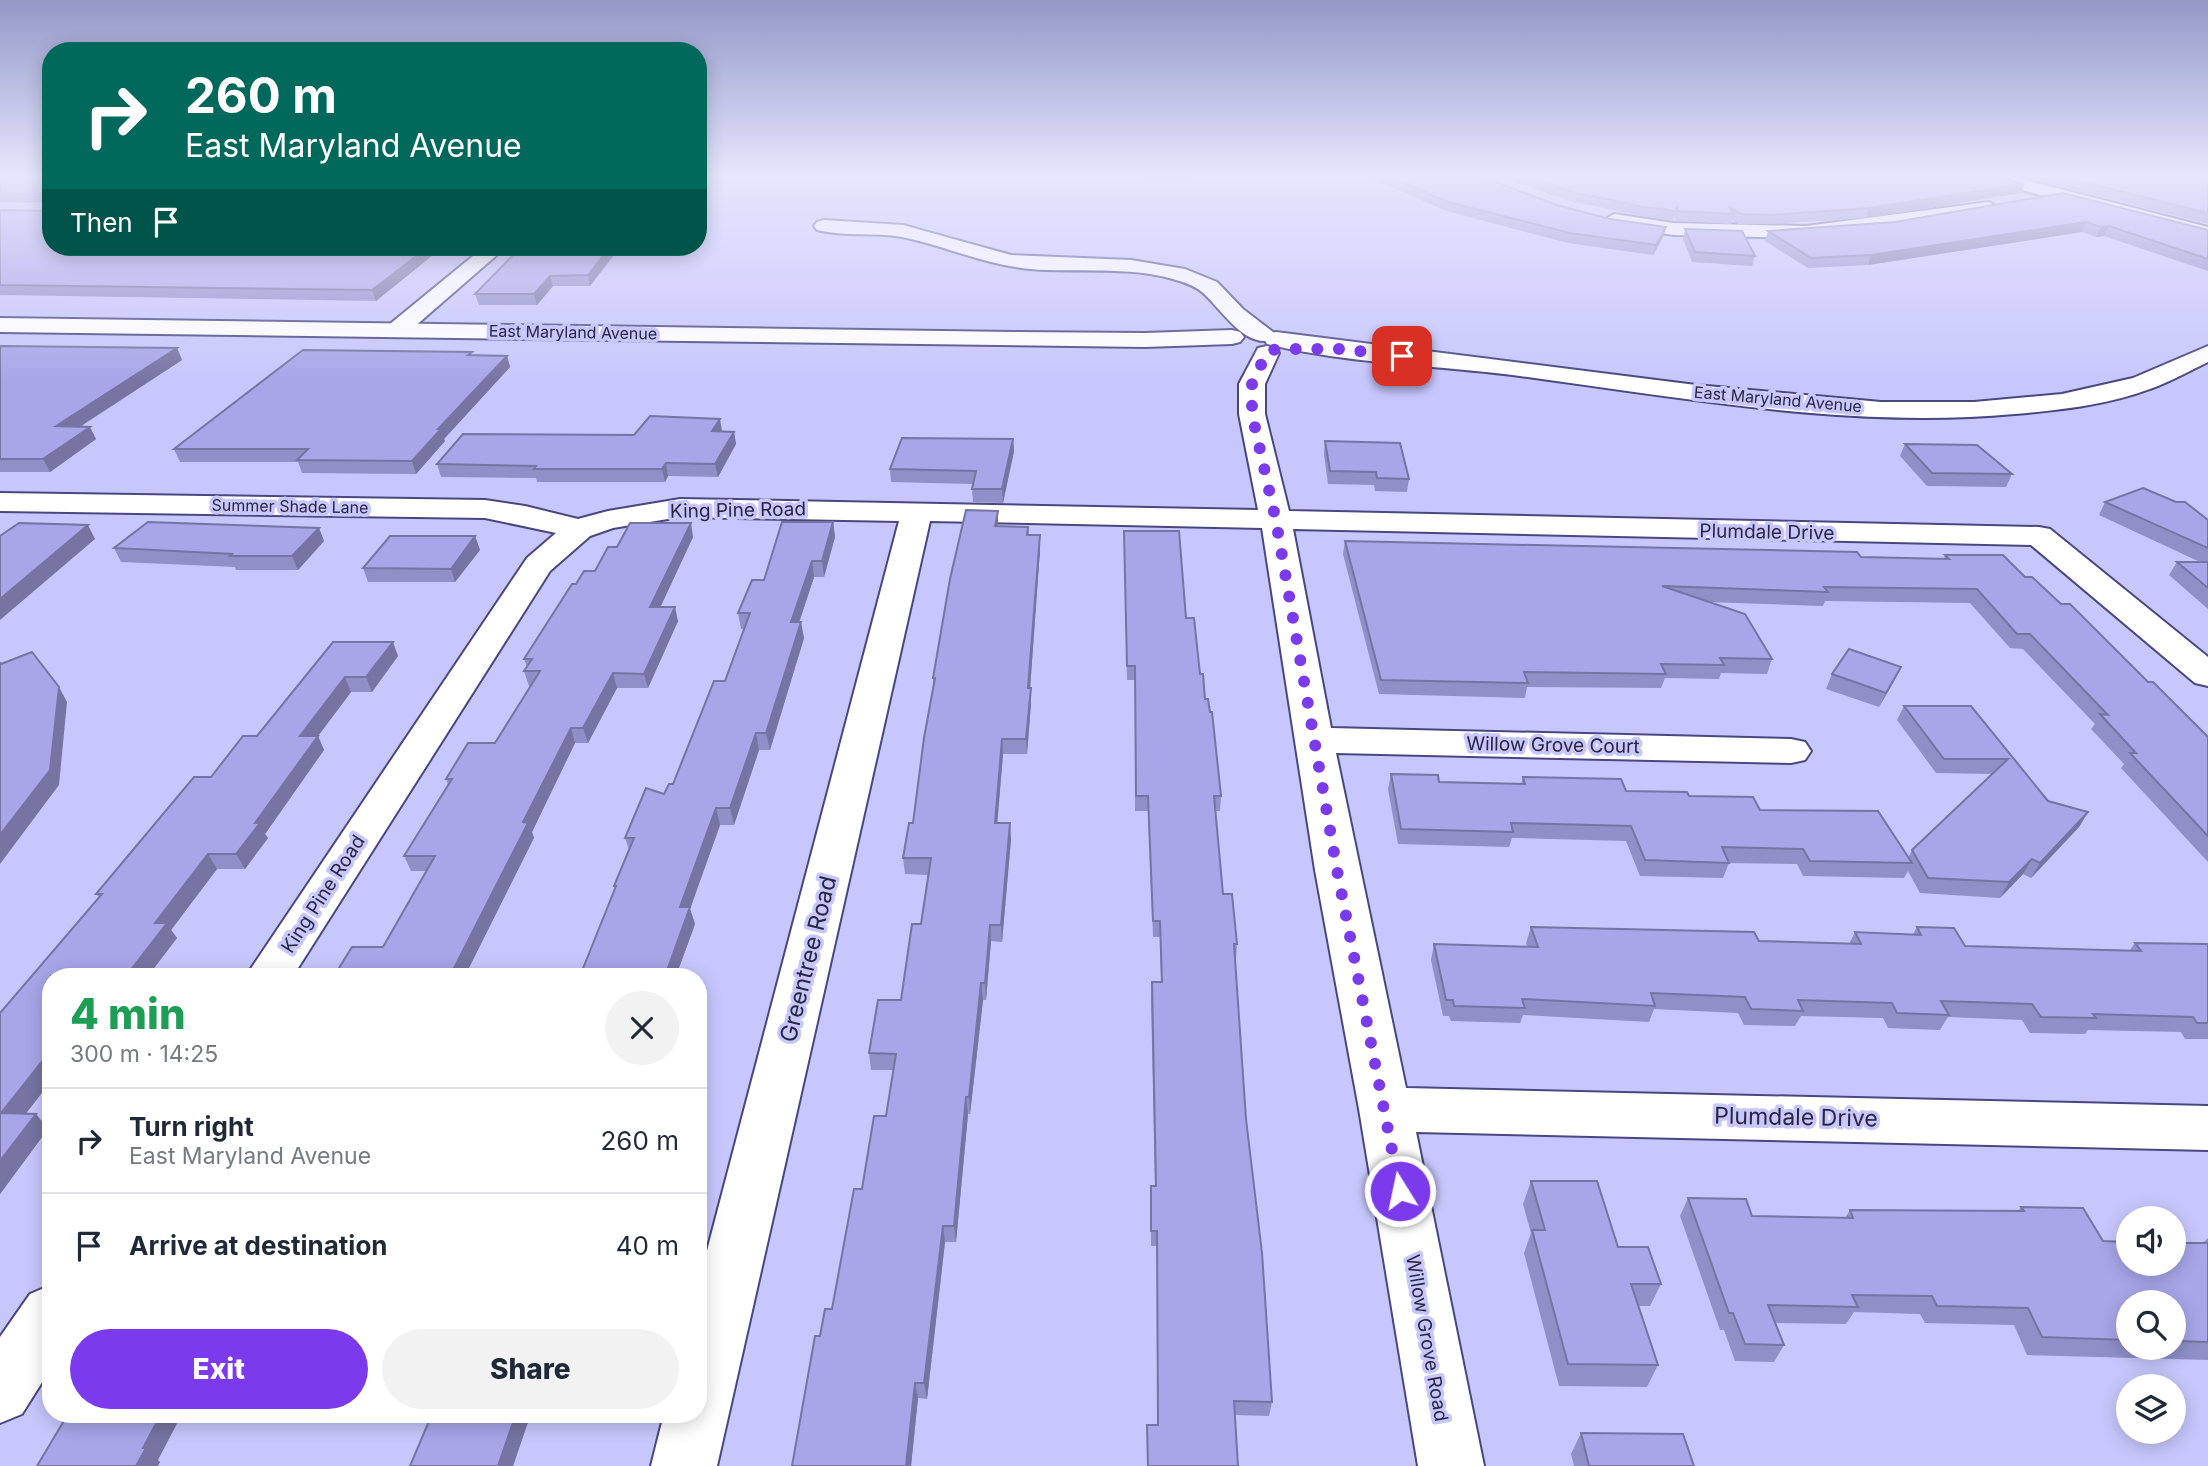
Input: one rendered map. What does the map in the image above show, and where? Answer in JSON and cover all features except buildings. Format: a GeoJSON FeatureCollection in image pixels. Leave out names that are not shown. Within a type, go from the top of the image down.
{"type":"FeatureCollection","features":[{"type":"Feature","properties":{"kind":"street"},"geometry":{"type":"LineString","coordinates":[[946,244],[974,254],[1010,261],[1121,266],[1165,271],[1202,282],[1220,296],[1231,310],[1253,348]]}},
{"type":"Feature","properties":{"kind":"street"},"geometry":{"type":"LineString","coordinates":[[398,329],[485,256]]}},
{"type":"Feature","properties":{"kind":"street","name":"East Maryland Avenue"},"geometry":{"type":"LineString","coordinates":[[0,326],[1145,340],[1253,348],[1342,349],[1810,405],[1955,410],[2028,406],[2091,397],[2156,380],[2208,353]]}},
{"type":"Feature","properties":{"kind":"street","name":"Willow Grove Road"},"geometry":{"type":"LineString","coordinates":[[1253,348],[1252,414],[1276,521],[1337,870],[1385,1109],[1451,1466]]}},
{"type":"Feature","properties":{"kind":"street","name":"Summer Shade Lane"},"geometry":{"type":"LineString","coordinates":[[3,504],[485,509],[525,515],[579,529]]}},
{"type":"Feature","properties":{"kind":"street","name":"King Pine Road"},"geometry":{"type":"LineString","coordinates":[[275,968],[524,584],[538,565],[579,529],[618,518],[680,508],[917,511],[1276,521]]}},
{"type":"Feature","properties":{"kind":"street","name":"Greentree Road"},"geometry":{"type":"LineString","coordinates":[[707,1369],[917,511]]}},
{"type":"Feature","properties":{"kind":"street","name":"Plumdale Drive"},"geometry":{"type":"LineString","coordinates":[[1276,521],[2039,536],[2208,675]]}},
{"type":"Feature","properties":{"kind":"street","name":"Willow Grove Court"},"geometry":{"type":"LineString","coordinates":[[1315,740],[1791,751]]}},
{"type":"Feature","properties":{"kind":"street","name":"Plumdale Drive"},"geometry":{"type":"LineString","coordinates":[[1385,1109],[2208,1128]]}},
{"type":"Feature","properties":{"kind":"street"},"geometry":{"type":"LineString","coordinates":[[0,1392],[42,1328]]}},
{"type":"Feature","properties":{"kind":"street"},"geometry":{"type":"LineString","coordinates":[[684,1466],[694,1423]]}},
{"type":"Feature","properties":{"kind":"route"},"geometry":{"type":"LineString","coordinates":[[1400,1191],[1337,870],[1276,521],[1252,414],[1252,384],[1267,352],[1277,349],[1342,349],[1402,356]]}}]}
